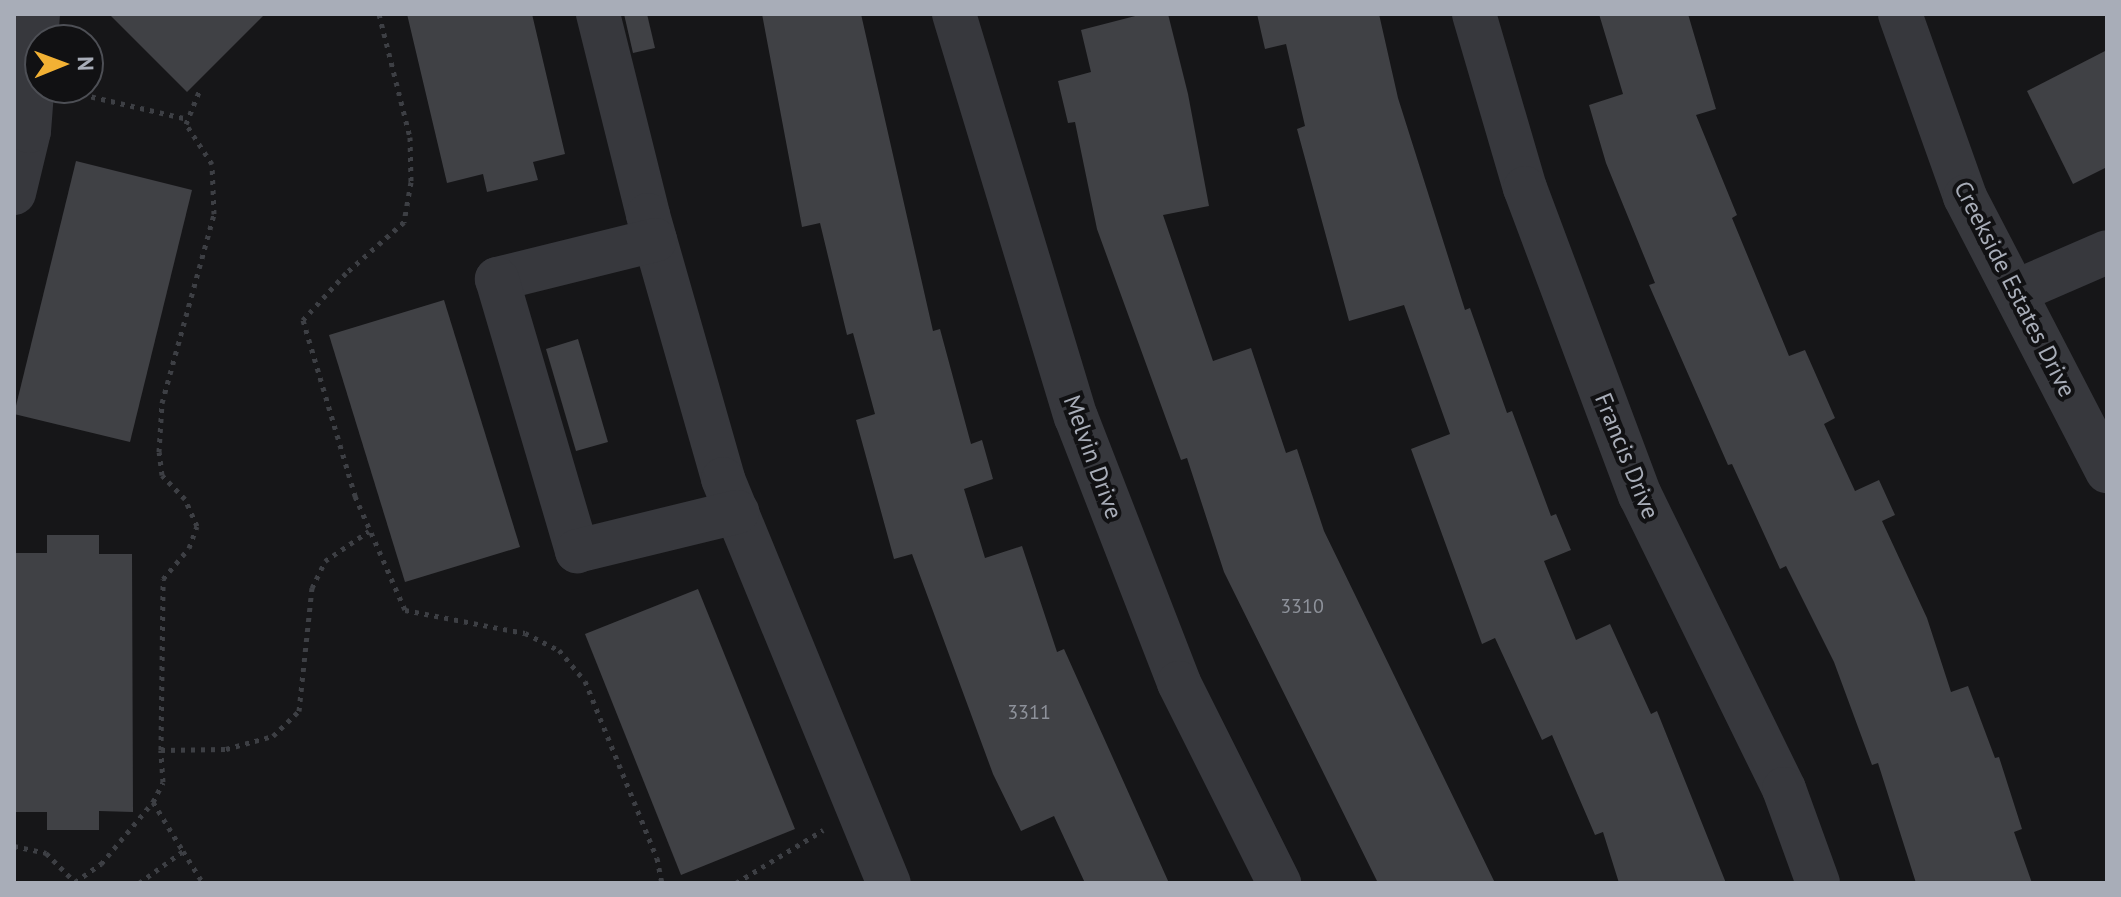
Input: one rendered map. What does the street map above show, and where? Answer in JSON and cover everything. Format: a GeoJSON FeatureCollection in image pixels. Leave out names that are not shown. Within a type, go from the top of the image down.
{"type":"FeatureCollection","features":[{"type":"Feature","properties":{"kind":"street"},"geometry":{"type":"LineString","coordinates":[[14,193],[29,131],[38,14]]}},
{"type":"Feature","properties":{"kind":"street"},"geometry":{"type":"LineString","coordinates":[[598,14],[655,240],[737,512],[889,883]]}},
{"type":"Feature","properties":{"kind":"street","name":"Melvin Drive"},"geometry":{"type":"LineString","coordinates":[[954,14],[1076,417],[1179,683],[1279,883]]}},
{"type":"Feature","properties":{"kind":"street","name":"Francis Drive"},"geometry":{"type":"LineString","coordinates":[[1474,14],[1525,188],[1640,495],[1784,789],[1818,883]]}},
{"type":"Feature","properties":{"kind":"street","name":"Creekside Estates Drive"},"geometry":{"type":"LineString","coordinates":[[1900,14],[1965,197],[2107,471]]}},
{"type":"Feature","properties":{"kind":"street"},"geometry":{"type":"LineString","coordinates":[[655,240],[497,279],[577,551],[737,512]]}},
{"type":"Feature","properties":{"kind":"street"},"geometry":{"type":"LineString","coordinates":[[2015,292],[2107,252]]}},
{"type":"Feature","properties":{"kind":"path"},"geometry":{"type":"LineString","coordinates":[[379,14],[410,137],[411,182],[404,222],[346,273],[303,320],[369,531],[405,610],[525,633],[559,650],[585,681],[657,858],[662,883]]}},
{"type":"Feature","properties":{"kind":"path"},"geometry":{"type":"LineString","coordinates":[[188,119],[199,92]]}},
{"type":"Feature","properties":{"kind":"path"},"geometry":{"type":"LineString","coordinates":[[14,846],[46,853],[75,882],[101,864],[153,802],[163,782],[163,579],[189,548],[197,526],[185,499],[162,475],[162,403],[214,214],[212,164],[188,119],[104,99]]}},
{"type":"Feature","properties":{"kind":"path"},"geometry":{"type":"LineString","coordinates":[[161,750],[226,749],[273,736],[299,711],[312,588],[325,561],[369,531]]}},
{"type":"Feature","properties":{"kind":"path"},"geometry":{"type":"LineString","coordinates":[[153,802],[203,883]]}},
{"type":"Feature","properties":{"kind":"path"},"geometry":{"type":"LineString","coordinates":[[736,883],[771,858],[859,811]]}},
{"type":"Feature","properties":{"kind":"path"},"geometry":{"type":"LineString","coordinates":[[139,883],[183,851]]}},
{"type":"Feature","properties":{"kind":"building"},"geometry":{"type":"Polygon","coordinates":[[[109,14],[265,14],[187,92],[109,14]]]}},
{"type":"Feature","properties":{"kind":"building"},"geometry":{"type":"Polygon","coordinates":[[[407,14],[532,14],[565,154],[533,162],[538,180],[487,192],[483,174],[447,183],[407,14]]]}},
{"type":"Feature","properties":{"kind":"building"},"geometry":{"type":"Polygon","coordinates":[[[624,14],[647,14],[655,48],[633,53],[624,14]]]}},
{"type":"Feature","properties":{"kind":"building"},"geometry":{"type":"Polygon","coordinates":[[[762,14],[861,14],[933,331],[940,329],[971,444],[982,440],[993,479],[964,489],[985,558],[1022,546],[1057,652],[1064,649],[1169,883],[1085,883],[1054,816],[1021,831],[993,774],[912,554],[894,559],[856,420],[875,414],[853,333],[847,335],[820,223],[802,227],[762,14]]]}},
{"type":"Feature","properties":{"kind":"building"},"geometry":{"type":"Polygon","coordinates":[[[1143,14],[1168,14],[1188,94],[1209,206],[1163,215],[1213,361],[1251,348],[1286,453],[1297,449],[1324,531],[1495,883],[1378,883],[1224,572],[1187,458],[1181,460],[1097,229],[1075,122],[1068,123],[1058,81],[1091,72],[1081,30],[1143,14]]]}},
{"type":"Feature","properties":{"kind":"building"},"geometry":{"type":"Polygon","coordinates":[[[1257,14],[1379,14],[1398,98],[1465,310],[1470,308],[1507,413],[1512,411],[1551,516],[1556,514],[1571,550],[1544,561],[1576,640],[1610,624],[1651,714],[1657,711],[1726,883],[1619,883],[1603,832],[1595,835],[1552,735],[1542,740],[1495,638],[1482,644],[1411,449],[1450,434],[1404,305],[1349,321],[1297,129],[1305,126],[1286,44],[1265,49],[1257,14]]]}},
{"type":"Feature","properties":{"kind":"building"},"geometry":{"type":"Polygon","coordinates":[[[1599,14],[1688,14],[1716,109],[1696,115],[1737,215],[1732,218],[1789,356],[1805,350],[1835,418],[1824,424],[1855,491],[1879,480],[1895,515],[1882,521],[1927,618],[1951,692],[1968,686],[1995,758],[1999,757],[2022,829],[2014,832],[2032,883],[1916,883],[1878,763],[1872,765],[1834,662],[1786,566],[1780,569],[1732,464],[1728,465],[1649,285],[1655,283],[1606,163],[1589,105],[1623,94],[1599,14]]]}},
{"type":"Feature","properties":{"kind":"building"},"geometry":{"type":"Polygon","coordinates":[[[2107,50],[2107,167],[2073,184],[2027,91],[2107,50]]]}},
{"type":"Feature","properties":{"kind":"building"},"geometry":{"type":"Polygon","coordinates":[[[76,161],[192,190],[130,442],[14,414],[76,161]]]}},
{"type":"Feature","properties":{"kind":"building"},"geometry":{"type":"Polygon","coordinates":[[[444,300],[520,547],[405,582],[329,335],[444,300]]]}},
{"type":"Feature","properties":{"kind":"building"},"geometry":{"type":"Polygon","coordinates":[[[578,339],[608,442],[576,451],[546,349],[578,339]]]}},
{"type":"Feature","properties":{"kind":"building"},"geometry":{"type":"Polygon","coordinates":[[[47,535],[99,535],[99,554],[132,554],[133,812],[99,811],[99,830],[47,830],[47,812],[14,812],[14,553],[47,553],[47,535]]]}},
{"type":"Feature","properties":{"kind":"building"},"geometry":{"type":"Polygon","coordinates":[[[698,589],[795,829],[681,875],[585,634],[698,589]]]}}]}
